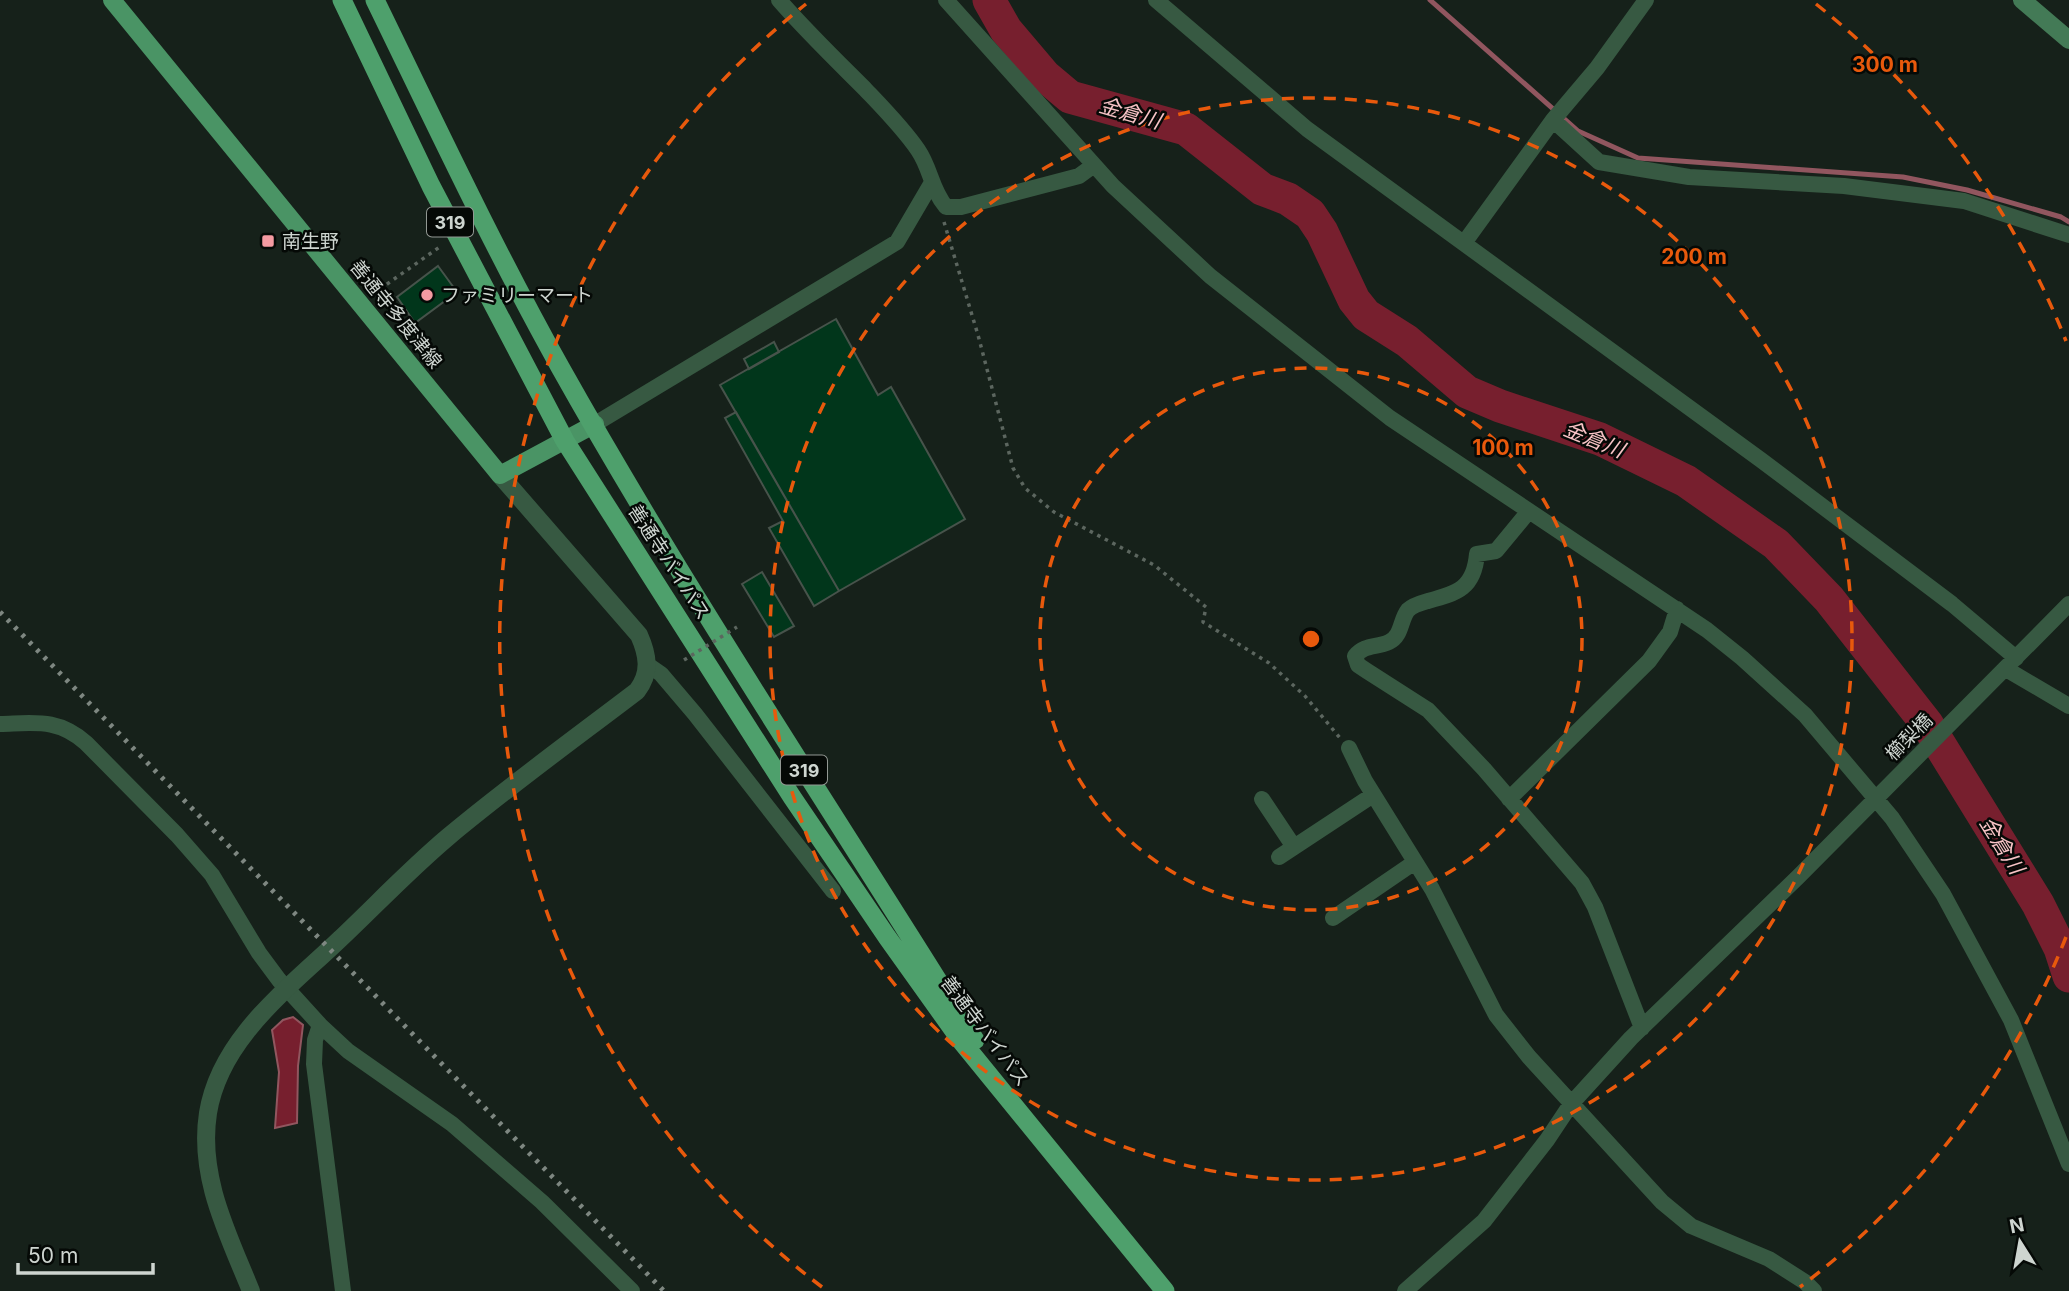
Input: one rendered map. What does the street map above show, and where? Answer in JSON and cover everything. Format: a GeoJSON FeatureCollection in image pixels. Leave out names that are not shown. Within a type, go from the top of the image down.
{"type":"FeatureCollection","features":[{"type":"Feature","properties":{"kind":"highway","name":"善通寺バイパス"},"geometry":{"type":"LineString","coordinates":[[342,0],[431,186],[565,441],[792,797],[955,1032],[1018,1113],[1166,1291]]}},
{"type":"Feature","properties":{"kind":"highway","name":"善通寺バイパス"},"geometry":{"type":"LineString","coordinates":[[375,0],[460,174],[558,363],[716,631],[906,929],[1018,1113]]}},
{"type":"Feature","properties":{"kind":"main road","name":"善通寺多度津線"},"geometry":{"type":"LineString","coordinates":[[112,0],[500,475]]}},
{"type":"Feature","properties":{"kind":"main road"},"geometry":{"type":"LineString","coordinates":[[2022,0],[2069,40]]}},
{"type":"Feature","properties":{"kind":"main road"},"geometry":{"type":"LineString","coordinates":[[500,475],[595,424]]}},
{"type":"Feature","properties":{"kind":"street"},"geometry":{"type":"LineString","coordinates":[[779,0],[890,116],[918,150],[929,170],[934,190],[946,207],[961,207],[1079,176],[1094,165]]}},
{"type":"Feature","properties":{"kind":"street"},"geometry":{"type":"LineString","coordinates":[[946,0],[1113,186],[1210,276],[1390,418],[1677,609],[1742,658],[1805,715],[1892,818],[1943,894],[2011,1020],[2069,1164]]}},
{"type":"Feature","properties":{"kind":"street"},"geometry":{"type":"LineString","coordinates":[[1156,0],[1307,130],[1761,460],[1952,604],[2011,663],[2069,706]]}},
{"type":"Feature","properties":{"kind":"street"},"geometry":{"type":"LineString","coordinates":[[1464,243],[1646,0]]}},
{"type":"Feature","properties":{"kind":"street"},"geometry":{"type":"LineString","coordinates":[[1557,116],[1599,162],[1689,177],[1844,186],[1965,201],[2069,235]]}},
{"type":"Feature","properties":{"kind":"street"},"geometry":{"type":"LineString","coordinates":[[595,424],[897,242],[934,190]]}},
{"type":"Feature","properties":{"kind":"street"},"geometry":{"type":"LineString","coordinates":[[251,1291],[219,1212],[210,1180],[205,1143],[209,1111],[218,1080],[235,1049],[286,988],[447,838],[637,691],[648,665],[646,651],[639,635],[500,475]]}},
{"type":"Feature","properties":{"kind":"street"},"geometry":{"type":"LineString","coordinates":[[1529,512],[1496,551],[1477,554],[1476,567],[1470,579],[1457,593],[1414,605],[1408,611],[1395,638],[1361,649],[1355,656],[1358,664],[1367,671],[1428,710],[1582,883],[1595,907],[1642,1028]]}},
{"type":"Feature","properties":{"kind":"street","name":"櫛梨橋"},"geometry":{"type":"LineString","coordinates":[[1405,1291],[1484,1221],[1547,1140],[1571,1104],[1642,1028],[1876,799],[2069,604]]}},
{"type":"Feature","properties":{"kind":"street"},"geometry":{"type":"LineString","coordinates":[[1509,799],[1649,661],[1670,632],[1677,609]]}},
{"type":"Feature","properties":{"kind":"street"},"geometry":{"type":"LineString","coordinates":[[648,665],[661,674],[695,714],[833,891]]}},
{"type":"Feature","properties":{"kind":"street"},"geometry":{"type":"LineString","coordinates":[[0,724],[51,724],[71,729],[212,874],[259,953],[320,1025],[348,1051],[461,1132],[542,1202],[632,1291]]}},
{"type":"Feature","properties":{"kind":"street"},"geometry":{"type":"LineString","coordinates":[[1349,748],[1373,795],[1432,889],[1496,1015],[1529,1057],[1662,1202],[1691,1226],[1769,1259],[1805,1282],[1814,1291]]}},
{"type":"Feature","properties":{"kind":"street"},"geometry":{"type":"LineString","coordinates":[[1279,857],[1373,795]]}},
{"type":"Feature","properties":{"kind":"street"},"geometry":{"type":"LineString","coordinates":[[1262,799],[1294,847]]}},
{"type":"Feature","properties":{"kind":"street"},"geometry":{"type":"LineString","coordinates":[[1333,918],[1415,862]]}},
{"type":"Feature","properties":{"kind":"street"},"geometry":{"type":"LineString","coordinates":[[320,1025],[315,1040],[314,1064],[343,1291]]}},
{"type":"Feature","properties":{"kind":"path"},"geometry":{"type":"LineString","coordinates":[[934,190],[978,335],[1013,468],[1025,488],[1054,512],[1154,565],[1206,607],[1203,621],[1269,663],[1305,696],[1349,748]]}},
{"type":"Feature","properties":{"kind":"path"},"geometry":{"type":"LineString","coordinates":[[360,304],[444,245]]}},
{"type":"Feature","properties":{"kind":"path"},"geometry":{"type":"LineString","coordinates":[[684,660],[737,627]]}},
{"type":"Feature","properties":{"kind":"shaded area"},"geometry":{"type":"Polygon","coordinates":[[[293,1017],[303,1025],[298,1066],[297,1123],[275,1128],[279,1072],[272,1030],[283,1020],[293,1017]]]}},
{"type":"Feature","properties":{"kind":"building","name":"ファミリーマート"},"geometry":{"type":"Polygon","coordinates":[[[438,266],[457,292],[415,323],[397,297],[438,266]]]}},
{"type":"Feature","properties":{"kind":"building"},"geometry":{"type":"Polygon","coordinates":[[[836,319],[878,395],[891,387],[965,519],[839,591],[720,385],[836,319]]]}},
{"type":"Feature","properties":{"kind":"building"},"geometry":{"type":"Polygon","coordinates":[[[774,342],[779,352],[749,369],[744,359],[774,342]]]}},
{"type":"Feature","properties":{"kind":"building"},"geometry":{"type":"Polygon","coordinates":[[[736,412],[839,591],[814,606],[769,528],[783,521],[725,418],[736,412]]]}},
{"type":"Feature","properties":{"kind":"building"},"geometry":{"type":"Polygon","coordinates":[[[762,572],[794,626],[774,637],[742,584],[762,572]]]}},
{"type":"Feature","properties":{"kind":"waterway","name":"金倉川"},"geometry":{"type":"LineString","coordinates":[[989,0],[1006,30],[1045,76],[1070,97],[1186,129],[1262,189],[1288,199],[1310,214],[1322,232],[1354,300],[1366,315],[1407,341],[1467,392],[1500,406],[1600,439],[1686,481],[1776,544],[1829,599],[1927,724],[2038,904],[2060,948],[2069,976]]}},
{"type":"Feature","properties":{"kind":"waterway"},"geometry":{"type":"LineString","coordinates":[[1430,0],[1578,131],[1638,158],[1903,177],[1967,190],[2061,217],[2069,222]]}},
{"type":"Feature","properties":{"kind":"railway"},"geometry":{"type":"LineString","coordinates":[[0,612],[664,1291]]}},
{"type":"Feature","properties":{"kind":"place","name":"南生野"},"geometry":{"type":"Point","coordinates":[268,241]}},
{"type":"Feature","properties":{"kind":"place","name":"ファミリーマート"},"geometry":{"type":"Point","coordinates":[427,295]}}]}
